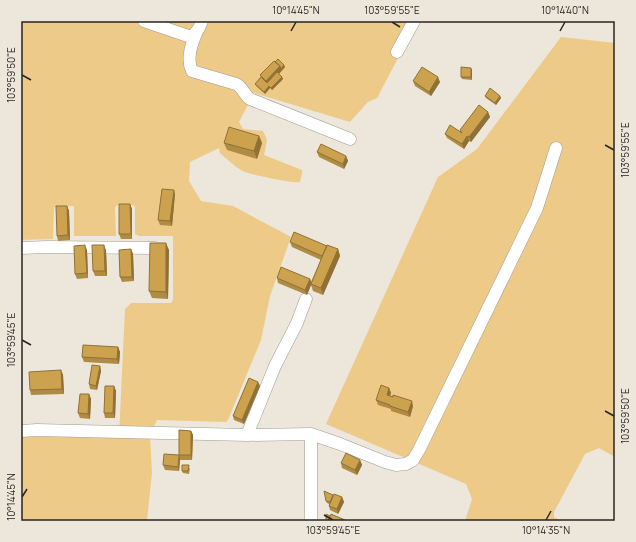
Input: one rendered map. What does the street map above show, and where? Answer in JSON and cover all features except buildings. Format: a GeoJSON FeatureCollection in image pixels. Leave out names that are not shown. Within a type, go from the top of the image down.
{"type":"FeatureCollection","features":[{"type":"Feature","properties":{"kind":"street"},"geometry":{"type":"LineString","coordinates":[[144,21],[188,36],[193,36],[199,26]]}},
{"type":"Feature","properties":{"kind":"street"},"geometry":{"type":"LineString","coordinates":[[397,52],[414,21]]}},
{"type":"Feature","properties":{"kind":"street"},"geometry":{"type":"LineString","coordinates":[[199,26],[190,49],[190,66],[192,71],[236,84],[240,86],[244,94],[250,99],[350,139]]}},
{"type":"Feature","properties":{"kind":"street"},"geometry":{"type":"LineString","coordinates":[[21,431],[37,430],[247,435],[311,434],[385,462],[396,465],[406,464],[413,460],[419,450],[537,208],[556,148]]}},
{"type":"Feature","properties":{"kind":"street"},"geometry":{"type":"LineString","coordinates":[[21,248],[155,248]]}},
{"type":"Feature","properties":{"kind":"street"},"geometry":{"type":"LineString","coordinates":[[247,435],[275,366],[297,323],[306,299]]}},
{"type":"Feature","properties":{"kind":"street"},"geometry":{"type":"LineString","coordinates":[[311,434],[311,521]]}},
{"type":"Feature","properties":{"kind":"shaded area"},"geometry":{"type":"Polygon","coordinates":[[[21,21],[412,21],[396,51],[397,60],[377,98],[368,102],[350,122],[254,93],[239,122],[243,129],[263,131],[267,140],[264,155],[302,170],[300,182],[282,181],[245,172],[235,166],[220,153],[219,148],[190,162],[189,181],[201,201],[233,206],[291,237],[270,296],[261,340],[228,420],[226,422],[157,420],[150,436],[152,472],[147,521],[21,521],[21,434],[119,436],[125,309],[131,303],[171,303],[173,300],[173,236],[139,236],[135,234],[135,207],[133,205],[117,205],[115,208],[116,236],[74,236],[74,206],[54,207],[53,239],[21,240],[21,21]]]}},
{"type":"Feature","properties":{"kind":"shaded area"},"geometry":{"type":"Polygon","coordinates":[[[561,37],[615,43],[615,457],[599,448],[585,454],[554,512],[554,517],[561,521],[465,521],[472,499],[466,484],[326,424],[438,177],[477,149],[561,37]]]}}]}
